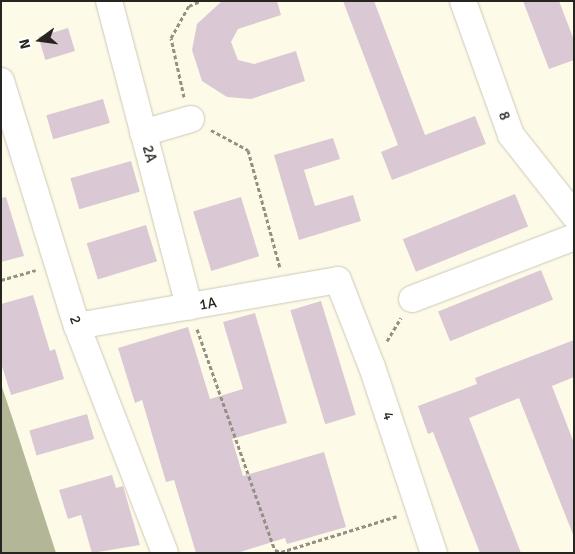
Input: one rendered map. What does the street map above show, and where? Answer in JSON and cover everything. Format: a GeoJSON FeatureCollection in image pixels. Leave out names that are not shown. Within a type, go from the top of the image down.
{"type":"FeatureCollection","features":[{"type":"Feature","properties":{"kind":"street","name":"2A"},"geometry":{"type":"LineString","coordinates":[[109,1],[189,308]]}},
{"type":"Feature","properties":{"kind":"street","name":"8"},"geometry":{"type":"LineString","coordinates":[[463,1],[511,135],[574,215]]}},
{"type":"Feature","properties":{"kind":"street","name":"2"},"geometry":{"type":"LineString","coordinates":[[1,81],[56,264],[77,326],[165,553]]}},
{"type":"Feature","properties":{"kind":"street"},"geometry":{"type":"LineString","coordinates":[[144,133],[191,120]]}},
{"type":"Feature","properties":{"kind":"street"},"geometry":{"type":"LineString","coordinates":[[412,298],[574,237]]}},
{"type":"Feature","properties":{"kind":"street","name":"1A"},"geometry":{"type":"LineString","coordinates":[[77,326],[189,308],[338,280]]}},
{"type":"Feature","properties":{"kind":"street","name":"4"},"geometry":{"type":"LineString","coordinates":[[338,280],[372,367],[434,553]]}},
{"type":"Feature","properties":{"kind":"path"},"geometry":{"type":"LineString","coordinates":[[200,1],[189,6],[171,38],[175,70],[191,120],[248,150],[286,290]]}},
{"type":"Feature","properties":{"kind":"path"},"geometry":{"type":"LineString","coordinates":[[1,280],[56,264]]}},
{"type":"Feature","properties":{"kind":"path"},"geometry":{"type":"LineString","coordinates":[[372,367],[412,298]]}},
{"type":"Feature","properties":{"kind":"path"},"geometry":{"type":"LineString","coordinates":[[189,308],[276,550],[282,552],[419,509]]}},
{"type":"Feature","properties":{"kind":"green space"},"geometry":{"type":"Polygon","coordinates":[[[1,384],[14,423],[56,553],[1,553],[1,384]]]}},
{"type":"Feature","properties":{"kind":"building"},"geometry":{"type":"Polygon","coordinates":[[[222,1],[277,1],[281,15],[238,29],[231,42],[238,60],[254,64],[296,51],[305,81],[251,99],[227,97],[202,81],[192,50],[197,24],[222,1]]]}},
{"type":"Feature","properties":{"kind":"building"},"geometry":{"type":"Polygon","coordinates":[[[343,1],[374,1],[425,135],[475,116],[486,144],[392,180],[381,152],[398,145],[343,1]]]}},
{"type":"Feature","properties":{"kind":"building"},"geometry":{"type":"Polygon","coordinates":[[[523,1],[559,1],[574,40],[574,60],[549,69],[523,1]]]}},
{"type":"Feature","properties":{"kind":"building"},"geometry":{"type":"Polygon","coordinates":[[[68,28],[75,51],[45,60],[38,37],[68,28]]]}},
{"type":"Feature","properties":{"kind":"building"},"geometry":{"type":"Polygon","coordinates":[[[103,99],[110,123],[53,139],[46,115],[103,99]]]}},
{"type":"Feature","properties":{"kind":"building"},"geometry":{"type":"Polygon","coordinates":[[[333,138],[340,159],[304,170],[315,206],[353,195],[361,221],[299,240],[274,155],[333,138]]]}},
{"type":"Feature","properties":{"kind":"building"},"geometry":{"type":"Polygon","coordinates":[[[131,161],[140,192],[79,209],[70,178],[131,161]]]}},
{"type":"Feature","properties":{"kind":"building"},"geometry":{"type":"Polygon","coordinates":[[[515,194],[528,226],[416,272],[403,239],[515,194]]]}},
{"type":"Feature","properties":{"kind":"building"},"geometry":{"type":"Polygon","coordinates":[[[6,197],[24,256],[1,262],[1,198],[6,197]]]}},
{"type":"Feature","properties":{"kind":"building"},"geometry":{"type":"Polygon","coordinates":[[[241,197],[259,256],[211,271],[193,212],[241,197]]]}},
{"type":"Feature","properties":{"kind":"building"},"geometry":{"type":"Polygon","coordinates":[[[146,225],[157,261],[98,279],[87,243],[146,225]]]}},
{"type":"Feature","properties":{"kind":"building"},"geometry":{"type":"Polygon","coordinates":[[[541,270],[553,300],[450,341],[438,312],[541,270]]]}},
{"type":"Feature","properties":{"kind":"building"},"geometry":{"type":"Polygon","coordinates":[[[33,295],[50,351],[55,349],[64,379],[11,395],[1,363],[1,304],[33,295]]]}},
{"type":"Feature","properties":{"kind":"building"},"geometry":{"type":"Polygon","coordinates":[[[321,301],[356,415],[325,424],[290,310],[321,301]]]}},
{"type":"Feature","properties":{"kind":"building"},"geometry":{"type":"Polygon","coordinates":[[[255,313],[287,423],[232,439],[243,476],[324,452],[346,527],[287,544],[285,538],[237,553],[196,553],[174,480],[166,482],[142,400],[135,403],[118,348],[188,327],[210,399],[243,389],[223,322],[255,313]]]}},
{"type":"Feature","properties":{"kind":"building"},"geometry":{"type":"Polygon","coordinates":[[[574,340],[574,377],[552,386],[574,443],[574,537],[519,398],[469,418],[521,553],[480,553],[433,432],[428,434],[418,406],[477,384],[475,378],[574,340]]]}},
{"type":"Feature","properties":{"kind":"building"},"geometry":{"type":"Polygon","coordinates":[[[87,414],[94,439],[36,456],[29,431],[87,414]]]}},
{"type":"Feature","properties":{"kind":"building"},"geometry":{"type":"Polygon","coordinates":[[[112,475],[116,488],[123,486],[140,545],[92,553],[81,515],[68,519],[59,490],[112,475]]]}}]}
